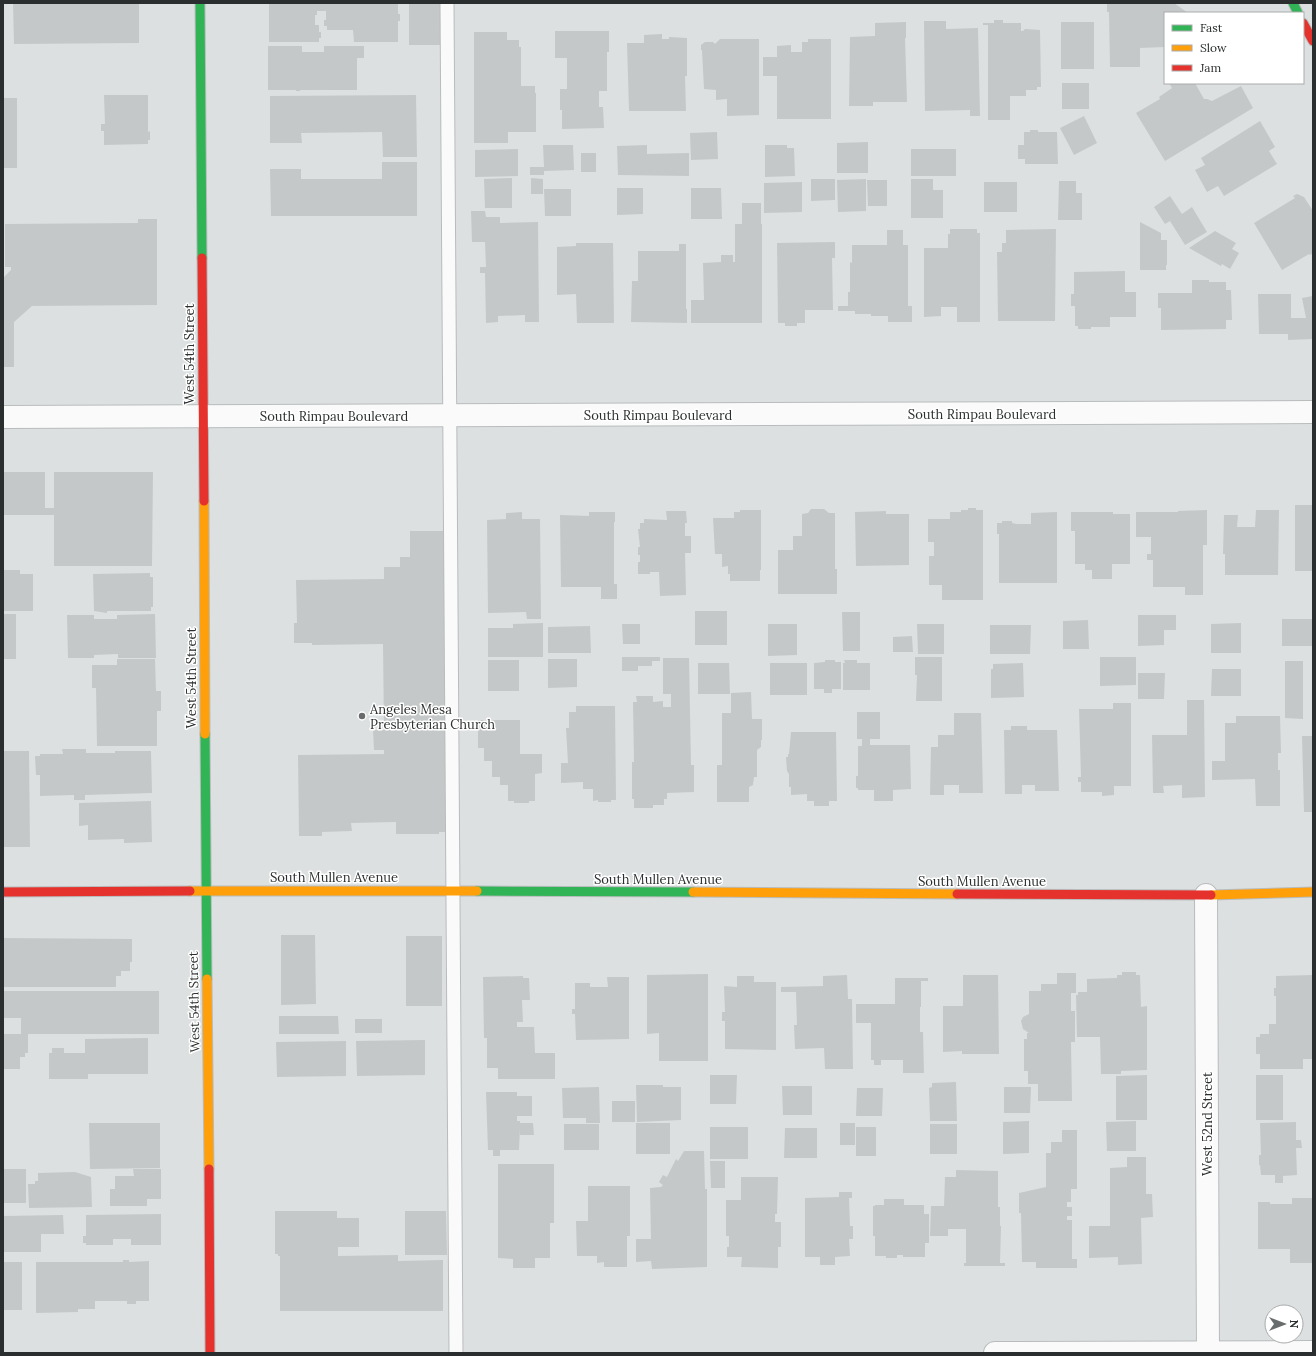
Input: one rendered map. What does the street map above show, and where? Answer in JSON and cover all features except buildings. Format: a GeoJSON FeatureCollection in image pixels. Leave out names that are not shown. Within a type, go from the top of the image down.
{"type":"FeatureCollection","features":[{"type":"Feature","properties":{"kind":"street","name":"West 54th Street"},"geometry":{"type":"LineString","coordinates":[[200,3],[210,1353]]}},
{"type":"Feature","properties":{"kind":"street"},"geometry":{"type":"LineString","coordinates":[[1293,3],[1298,12]]}},
{"type":"Feature","properties":{"kind":"street"},"geometry":{"type":"LineString","coordinates":[[1304,25],[1313,41]]}},
{"type":"Feature","properties":{"kind":"street","name":"South Rimpau Boulevard"},"geometry":{"type":"LineString","coordinates":[[3,417],[1313,412]]}},
{"type":"Feature","properties":{"kind":"street","name":"South Mullen Avenue"},"geometry":{"type":"LineString","coordinates":[[3,892],[206,890],[1206,895],[1313,892]]}},
{"type":"Feature","properties":{"kind":"street","name":"West 52nd Street"},"geometry":{"type":"LineString","coordinates":[[1206,895],[1208,1353]]}},
{"type":"Feature","properties":{"kind":"street"},"geometry":{"type":"LineString","coordinates":[[995,1353],[1313,1352]]}},
{"type":"Feature","properties":{"kind":"lane"},"geometry":{"type":"LineString","coordinates":[[447,3],[456,1353]]}},
{"type":"Feature","properties":{"kind":"traffic: fast"},"geometry":{"type":"LineString","coordinates":[[200,3],[202,258]]}},
{"type":"Feature","properties":{"kind":"traffic: fast"},"geometry":{"type":"LineString","coordinates":[[1293,3],[1298,12]]}},
{"type":"Feature","properties":{"kind":"traffic: fast"},"geometry":{"type":"LineString","coordinates":[[205,734],[207,979]]}},
{"type":"Feature","properties":{"kind":"traffic: fast"},"geometry":{"type":"LineString","coordinates":[[477,891],[693,892]]}},
{"type":"Feature","properties":{"kind":"traffic: slow"},"geometry":{"type":"LineString","coordinates":[[204,501],[205,734]]}},
{"type":"Feature","properties":{"kind":"traffic: slow"},"geometry":{"type":"LineString","coordinates":[[190,891],[477,891]]}},
{"type":"Feature","properties":{"kind":"traffic: slow"},"geometry":{"type":"LineString","coordinates":[[693,892],[957,894]]}},
{"type":"Feature","properties":{"kind":"traffic: slow"},"geometry":{"type":"LineString","coordinates":[[1211,895],[1313,892]]}},
{"type":"Feature","properties":{"kind":"traffic: slow"},"geometry":{"type":"LineString","coordinates":[[207,979],[209,1169]]}},
{"type":"Feature","properties":{"kind":"traffic: jam"},"geometry":{"type":"LineString","coordinates":[[1304,25],[1313,41]]}},
{"type":"Feature","properties":{"kind":"traffic: jam"},"geometry":{"type":"LineString","coordinates":[[202,258],[204,501]]}},
{"type":"Feature","properties":{"kind":"traffic: jam"},"geometry":{"type":"LineString","coordinates":[[3,892],[190,891]]}},
{"type":"Feature","properties":{"kind":"traffic: jam"},"geometry":{"type":"LineString","coordinates":[[957,894],[1211,895]]}},
{"type":"Feature","properties":{"kind":"traffic: jam"},"geometry":{"type":"LineString","coordinates":[[209,1169],[210,1353]]}},
{"type":"Feature","properties":{"kind":"place","name":"Angeles Mesa Presbyterian Church"},"geometry":{"type":"Point","coordinates":[362,716]}}]}
